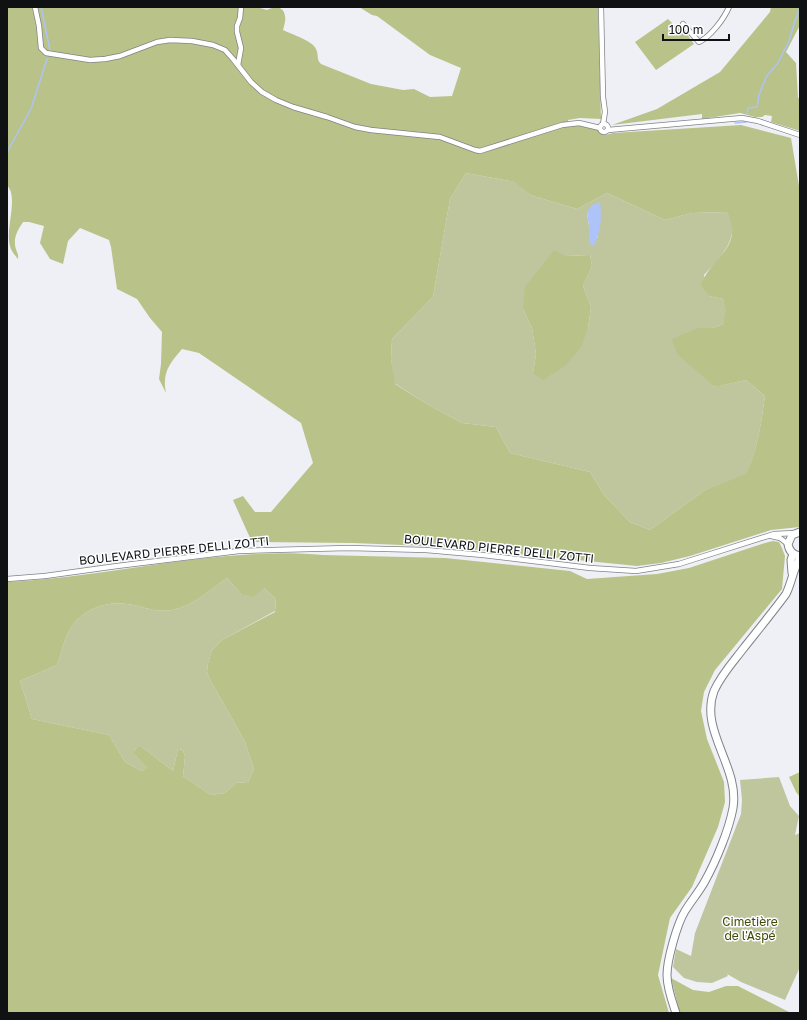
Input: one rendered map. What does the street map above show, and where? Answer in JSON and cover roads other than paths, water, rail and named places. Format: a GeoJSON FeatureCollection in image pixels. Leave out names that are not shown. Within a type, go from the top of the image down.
{"type":"FeatureCollection","features":[{"type":"Feature","properties":{"kind":"main road"},"geometry":{"type":"LineString","coordinates":[[676,1013],[667,975],[669,960],[684,912],[710,871],[730,818],[733,804],[733,790],[730,775],[713,727],[711,714],[714,691],[727,669],[786,594],[793,577],[798,556],[789,549],[788,544],[790,538],[798,532]]}},
{"type":"Feature","properties":{"kind":"street"},"geometry":{"type":"LineString","coordinates":[[35,7],[39,26],[41,48],[43,51],[50,54],[90,60],[120,56],[157,42],[170,40],[192,41],[213,45],[225,50],[251,82],[262,92],[293,107],[355,127],[440,137],[475,150],[486,149],[572,123],[608,127],[608,130],[742,118],[758,121],[800,135]]}},
{"type":"Feature","properties":{"kind":"street"},"geometry":{"type":"LineString","coordinates":[[238,65],[241,48],[237,26],[240,18],[241,7]]}},
{"type":"Feature","properties":{"kind":"street"},"geometry":{"type":"LineString","coordinates":[[601,7],[605,112],[602,126]]}},
{"type":"Feature","properties":{"kind":"street"},"geometry":{"type":"LineString","coordinates":[[683,24],[699,42],[711,33],[727,12],[729,7]]}},
{"type":"Feature","properties":{"kind":"street","name":"BOULEVARD PIERRE DELLI ZOTTI"},"geometry":{"type":"LineString","coordinates":[[7,579],[45,576],[239,551],[348,548],[426,550],[590,568],[636,570],[679,564],[769,536],[781,533],[798,532]]}},
{"type":"Feature","properties":{"kind":"street"},"geometry":{"type":"LineString","coordinates":[[769,536],[780,538],[788,544]]}},
{"type":"Feature","properties":{"kind":"water"},"geometry":{"type":"Polygon","coordinates":[[[600,202],[600,224],[594,246],[589,243],[587,212],[592,205],[600,202]]]}},
{"type":"Feature","properties":{"kind":"waterway"},"geometry":{"type":"LineString","coordinates":[[41,7],[50,50]]}},
{"type":"Feature","properties":{"kind":"waterway"},"geometry":{"type":"LineString","coordinates":[[747,114],[748,108],[757,107],[759,95],[766,77],[778,63],[789,41],[800,8]]}},
{"type":"Feature","properties":{"kind":"waterway"},"geometry":{"type":"LineString","coordinates":[[7,152],[31,109],[47,59]]}},
{"type":"Feature","properties":{"kind":"waterway"},"geometry":{"type":"LineString","coordinates":[[735,123],[746,122]]}},
{"type":"Feature","properties":{"kind":"park label","name":"Cimetière de l'Aspé"},"geometry":{"type":"Point","coordinates":[750,929]}}]}
